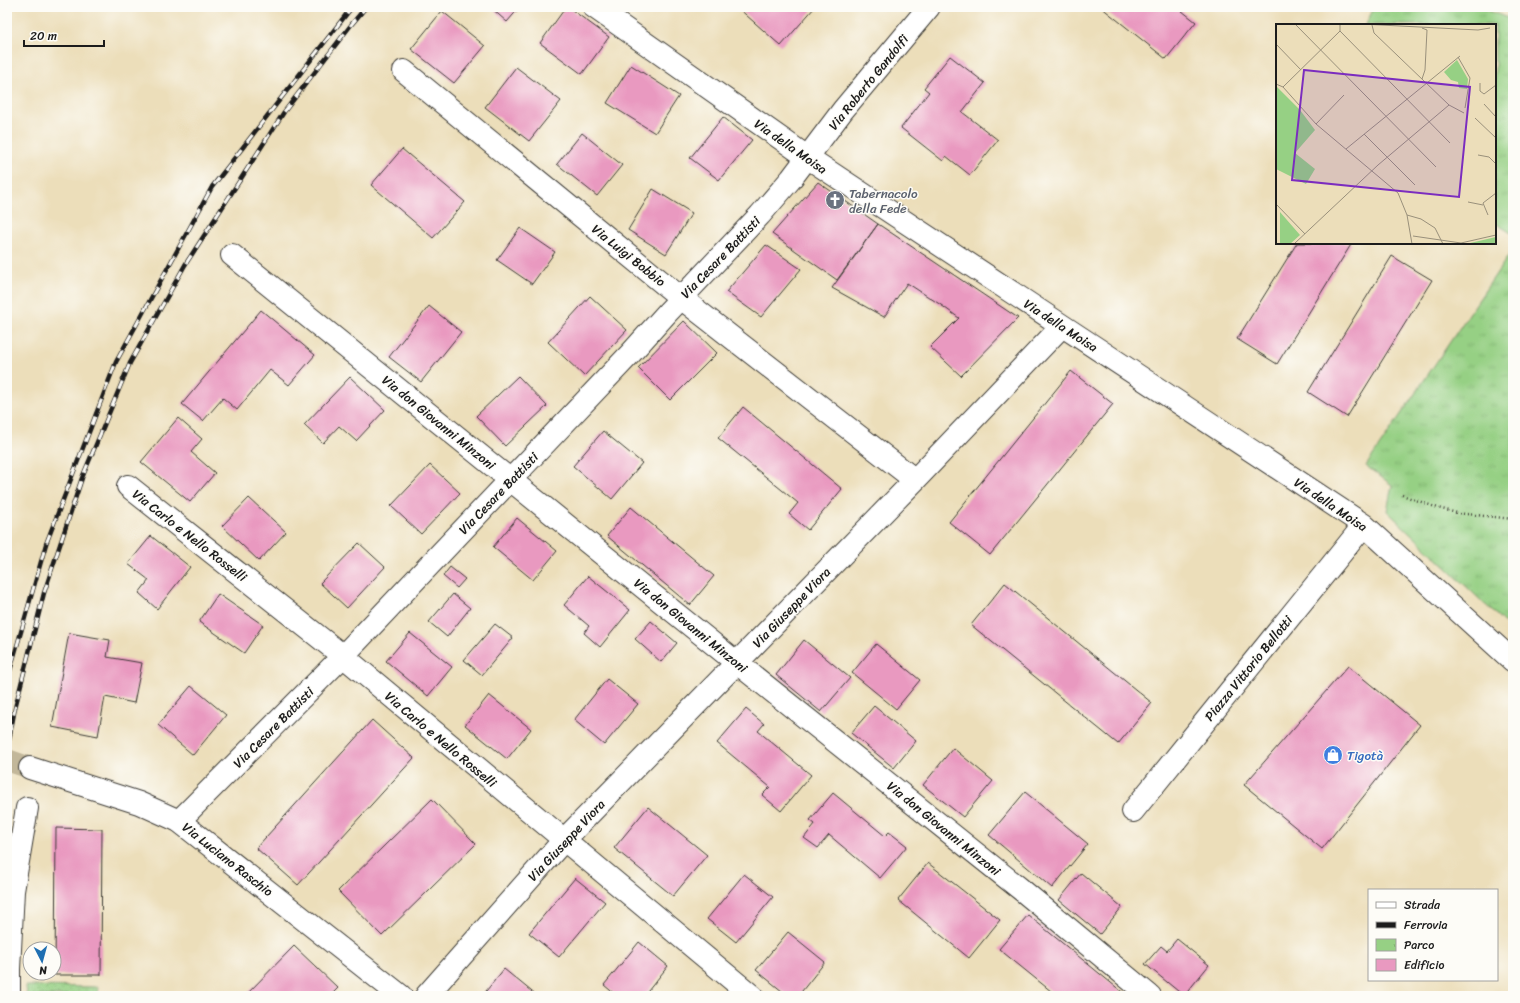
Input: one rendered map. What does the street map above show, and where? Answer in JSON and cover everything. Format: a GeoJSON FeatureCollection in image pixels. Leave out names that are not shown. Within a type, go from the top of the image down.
{"type":"FeatureCollection","features":[{"type":"Feature","properties":{"kind":"street","name":"Via della Moisa"},"geometry":{"type":"LineString","coordinates":[[594,7],[807,157],[1364,525],[1513,661]]}},
{"type":"Feature","properties":{"kind":"street","name":"Via Roberto Gandolfi"},"geometry":{"type":"LineString","coordinates":[[807,157],[843,110],[929,7]]}},
{"type":"Feature","properties":{"kind":"street","name":"Via Luigi Bobbio"},"geometry":{"type":"LineString","coordinates":[[404,71],[681,298],[914,480]]}},
{"type":"Feature","properties":{"kind":"street","name":"Via Cesare Battisti"},"geometry":{"type":"LineString","coordinates":[[179,821],[343,656],[631,353],[760,215],[791,179],[807,157]]}},
{"type":"Feature","properties":{"kind":"street","name":"Via don Giovanni Minzoni"},"geometry":{"type":"LineString","coordinates":[[232,255],[737,663],[1029,896],[1150,996]]}},
{"type":"Feature","properties":{"kind":"street","name":"Via Giuseppe Viora"},"geometry":{"type":"LineString","coordinates":[[426,996],[564,841],[1062,326]]}},
{"type":"Feature","properties":{"kind":"street","name":"Via Carlo e Nello Rosselli"},"geometry":{"type":"LineString","coordinates":[[128,486],[343,656],[752,996]]}},
{"type":"Feature","properties":{"kind":"street","name":"Piazza Vittorio Bellotti"},"geometry":{"type":"LineString","coordinates":[[1133,811],[1364,525]]}},
{"type":"Feature","properties":{"kind":"street","name":"Via Luciano Raschio"},"geometry":{"type":"LineString","coordinates":[[30,768],[139,803],[179,821],[401,996]]}},
{"type":"Feature","properties":{"kind":"street"},"geometry":{"type":"LineString","coordinates":[[10,996],[9,969],[13,891],[27,808]]}},
{"type":"Feature","properties":{"kind":"path"},"geometry":{"type":"LineString","coordinates":[[1402,495],[1438,508],[1458,513],[1513,519]]}},
{"type":"Feature","properties":{"kind":"green space"},"geometry":{"type":"Polygon","coordinates":[[[1374,7],[1479,7],[1513,20],[1513,234],[1496,224],[1496,24],[1366,24],[1374,7]]]}},
{"type":"Feature","properties":{"kind":"green space"},"geometry":{"type":"Polygon","coordinates":[[[1513,249],[1513,631],[1387,511],[1392,485],[1366,466],[1513,249]]]}},
{"type":"Feature","properties":{"kind":"green space"},"geometry":{"type":"Polygon","coordinates":[[[26,986],[98,987],[99,996],[27,996],[26,986]]]}},
{"type":"Feature","properties":{"kind":"building"},"geometry":{"type":"Polygon","coordinates":[[[490,7],[520,7],[507,22],[490,7]]]}},
{"type":"Feature","properties":{"kind":"building"},"geometry":{"type":"Polygon","coordinates":[[[566,7],[609,37],[582,74],[540,43],[566,7]]]}},
{"type":"Feature","properties":{"kind":"building"},"geometry":{"type":"Polygon","coordinates":[[[737,7],[815,7],[781,46],[737,7]]]}},
{"type":"Feature","properties":{"kind":"building"},"geometry":{"type":"Polygon","coordinates":[[[1101,7],[1177,7],[1196,22],[1166,59],[1101,7]]]}},
{"type":"Feature","properties":{"kind":"building"},"geometry":{"type":"Polygon","coordinates":[[[442,11],[485,46],[454,83],[411,49],[442,11]]]}},
{"type":"Feature","properties":{"kind":"building"},"geometry":{"type":"Polygon","coordinates":[[[950,56],[985,83],[962,112],[998,140],[970,175],[946,156],[943,161],[901,128],[929,92],[924,88],[950,56]]]}},
{"type":"Feature","properties":{"kind":"building"},"geometry":{"type":"Polygon","coordinates":[[[631,65],[679,96],[655,133],[607,103],[631,65]]]}},
{"type":"Feature","properties":{"kind":"building"},"geometry":{"type":"Polygon","coordinates":[[[516,67],[561,101],[529,141],[485,107],[516,67]]]}},
{"type":"Feature","properties":{"kind":"building"},"geometry":{"type":"Polygon","coordinates":[[[723,117],[752,140],[719,180],[690,158],[723,117]]]}},
{"type":"Feature","properties":{"kind":"building"},"geometry":{"type":"Polygon","coordinates":[[[582,133],[622,165],[597,196],[557,164],[582,133]]]}},
{"type":"Feature","properties":{"kind":"building"},"geometry":{"type":"Polygon","coordinates":[[[402,149],[465,202],[433,238],[371,185],[402,149]]]}},
{"type":"Feature","properties":{"kind":"building"},"geometry":{"type":"Polygon","coordinates":[[[818,182],[878,224],[837,280],[772,234],[818,182]]]}},
{"type":"Feature","properties":{"kind":"building"},"geometry":{"type":"Polygon","coordinates":[[[653,189],[692,213],[666,254],[628,230],[653,189]]]}},
{"type":"Feature","properties":{"kind":"building"},"geometry":{"type":"Polygon","coordinates":[[[878,224],[1018,318],[961,376],[930,347],[959,318],[941,305],[907,283],[884,317],[832,288],[878,224]]]}},
{"type":"Feature","properties":{"kind":"building"},"geometry":{"type":"Polygon","coordinates":[[[520,228],[555,252],[532,284],[497,260],[520,228]]]}},
{"type":"Feature","properties":{"kind":"building"},"geometry":{"type":"Polygon","coordinates":[[[1296,244],[1351,244],[1277,364],[1237,339],[1296,244]]]}},
{"type":"Feature","properties":{"kind":"building"},"geometry":{"type":"Polygon","coordinates":[[[766,245],[801,269],[761,317],[726,292],[766,245]]]}},
{"type":"Feature","properties":{"kind":"building"},"geometry":{"type":"Polygon","coordinates":[[[1392,256],[1432,280],[1347,417],[1308,392],[1392,256]]]}},
{"type":"Feature","properties":{"kind":"building"},"geometry":{"type":"Polygon","coordinates":[[[590,296],[627,330],[584,376],[548,342],[590,296]]]}},
{"type":"Feature","properties":{"kind":"building"},"geometry":{"type":"Polygon","coordinates":[[[429,306],[461,332],[421,382],[389,357],[429,306]]]}},
{"type":"Feature","properties":{"kind":"building"},"geometry":{"type":"Polygon","coordinates":[[[261,310],[315,355],[289,385],[270,370],[237,410],[223,398],[203,421],[182,404],[261,310]]]}},
{"type":"Feature","properties":{"kind":"building"},"geometry":{"type":"Polygon","coordinates":[[[684,321],[717,353],[670,400],[638,368],[684,321]]]}},
{"type":"Feature","properties":{"kind":"building"},"geometry":{"type":"Polygon","coordinates":[[[1071,371],[1113,404],[990,555],[949,522],[1071,371]]]}},
{"type":"Feature","properties":{"kind":"building"},"geometry":{"type":"Polygon","coordinates":[[[518,376],[547,406],[505,446],[476,416],[518,376]]]}},
{"type":"Feature","properties":{"kind":"building"},"geometry":{"type":"Polygon","coordinates":[[[350,377],[385,410],[356,441],[339,426],[323,443],[304,425],[350,377]]]}},
{"type":"Feature","properties":{"kind":"building"},"geometry":{"type":"Polygon","coordinates":[[[743,407],[842,489],[808,530],[789,514],[798,503],[718,438],[743,407]]]}},
{"type":"Feature","properties":{"kind":"building"},"geometry":{"type":"Polygon","coordinates":[[[178,418],[202,439],[191,452],[215,473],[190,502],[141,462],[178,418]]]}},
{"type":"Feature","properties":{"kind":"building"},"geometry":{"type":"Polygon","coordinates":[[[603,431],[642,463],[612,499],[573,466],[603,431]]]}},
{"type":"Feature","properties":{"kind":"building"},"geometry":{"type":"Polygon","coordinates":[[[430,465],[460,493],[421,534],[391,506],[430,465]]]}},
{"type":"Feature","properties":{"kind":"building"},"geometry":{"type":"Polygon","coordinates":[[[249,498],[286,532],[259,561],[222,526],[249,498]]]}},
{"type":"Feature","properties":{"kind":"building"},"geometry":{"type":"Polygon","coordinates":[[[631,507],[714,576],[690,605],[607,536],[631,507]]]}},
{"type":"Feature","properties":{"kind":"building"},"geometry":{"type":"Polygon","coordinates":[[[517,518],[557,551],[533,580],[493,547],[517,518]]]}},
{"type":"Feature","properties":{"kind":"building"},"geometry":{"type":"Polygon","coordinates":[[[151,536],[190,567],[157,609],[139,593],[149,580],[128,564],[151,536]]]}},
{"type":"Feature","properties":{"kind":"building"},"geometry":{"type":"Polygon","coordinates":[[[359,543],[385,567],[347,608],[320,583],[359,543]]]}},
{"type":"Feature","properties":{"kind":"building"},"geometry":{"type":"Polygon","coordinates":[[[450,567],[465,579],[457,588],[443,576],[450,567]]]}},
{"type":"Feature","properties":{"kind":"building"},"geometry":{"type":"Polygon","coordinates":[[[588,576],[630,610],[600,647],[584,633],[589,626],[564,605],[588,576]]]}},
{"type":"Feature","properties":{"kind":"building"},"geometry":{"type":"Polygon","coordinates":[[[1005,583],[1152,703],[1118,744],[971,625],[1005,583]]]}},
{"type":"Feature","properties":{"kind":"building"},"geometry":{"type":"Polygon","coordinates":[[[218,594],[263,625],[244,653],[199,622],[218,594]]]}},
{"type":"Feature","properties":{"kind":"building"},"geometry":{"type":"Polygon","coordinates":[[[453,594],[470,608],[447,637],[429,622],[453,594]]]}},
{"type":"Feature","properties":{"kind":"building"},"geometry":{"type":"Polygon","coordinates":[[[651,621],[677,643],[661,662],[635,639],[651,621]]]}},
{"type":"Feature","properties":{"kind":"building"},"geometry":{"type":"Polygon","coordinates":[[[495,624],[513,638],[482,675],[464,660],[495,624]]]}},
{"type":"Feature","properties":{"kind":"building"},"geometry":{"type":"Polygon","coordinates":[[[69,633],[110,640],[107,657],[142,663],[134,703],[105,697],[98,736],[52,727],[69,633]]]}},
{"type":"Feature","properties":{"kind":"building"},"geometry":{"type":"Polygon","coordinates":[[[410,633],[452,667],[428,696],[386,661],[410,633]]]}},
{"type":"Feature","properties":{"kind":"building"},"geometry":{"type":"Polygon","coordinates":[[[804,640],[850,678],[821,712],[776,675],[804,640]]]}},
{"type":"Feature","properties":{"kind":"building"},"geometry":{"type":"Polygon","coordinates":[[[876,644],[920,680],[896,709],[852,673],[876,644]]]}},
{"type":"Feature","properties":{"kind":"building","name":"Tigotà"},"geometry":{"type":"Polygon","coordinates":[[[1348,666],[1420,725],[1322,849],[1244,785],[1348,666]]]}},
{"type":"Feature","properties":{"kind":"building"},"geometry":{"type":"Polygon","coordinates":[[[607,679],[638,704],[604,745],[574,720],[607,679]]]}},
{"type":"Feature","properties":{"kind":"building"},"geometry":{"type":"Polygon","coordinates":[[[191,686],[226,715],[193,755],[158,725],[191,686]]]}},
{"type":"Feature","properties":{"kind":"building"},"geometry":{"type":"Polygon","coordinates":[[[489,695],[531,729],[507,759],[465,725],[489,695]]]}},
{"type":"Feature","properties":{"kind":"building"},"geometry":{"type":"Polygon","coordinates":[[[874,706],[916,741],[894,768],[851,733],[874,706]]]}},
{"type":"Feature","properties":{"kind":"building"},"geometry":{"type":"Polygon","coordinates":[[[746,709],[764,724],[758,731],[811,775],[781,811],[762,795],[770,787],[717,743],[746,709]]]}},
{"type":"Feature","properties":{"kind":"building"},"geometry":{"type":"Polygon","coordinates":[[[372,720],[414,758],[298,885],[256,848],[372,720]]]}},
{"type":"Feature","properties":{"kind":"building"},"geometry":{"type":"Polygon","coordinates":[[[953,748],[993,781],[963,817],[923,785],[953,748]]]}},
{"type":"Feature","properties":{"kind":"building"},"geometry":{"type":"Polygon","coordinates":[[[1025,792],[1088,844],[1052,888],[989,835],[1025,792]]]}},
{"type":"Feature","properties":{"kind":"building"},"geometry":{"type":"Polygon","coordinates":[[[833,793],[885,836],[889,832],[907,846],[880,878],[829,835],[818,848],[804,838],[815,824],[810,820],[833,793]]]}},
{"type":"Feature","properties":{"kind":"building"},"geometry":{"type":"Polygon","coordinates":[[[432,799],[476,844],[382,936],[338,891],[432,799]]]}},
{"type":"Feature","properties":{"kind":"building"},"geometry":{"type":"Polygon","coordinates":[[[648,807],[707,855],[673,896],[614,848],[648,807]]]}},
{"type":"Feature","properties":{"kind":"building"},"geometry":{"type":"Polygon","coordinates":[[[56,828],[102,829],[101,975],[62,975],[62,941],[55,941],[56,828]]]}},
{"type":"Feature","properties":{"kind":"building"},"geometry":{"type":"Polygon","coordinates":[[[928,863],[1000,920],[969,958],[898,900],[928,863]]]}},
{"type":"Feature","properties":{"kind":"building"},"geometry":{"type":"Polygon","coordinates":[[[1081,873],[1122,907],[1100,934],[1059,900],[1081,873]]]}},
{"type":"Feature","properties":{"kind":"building"},"geometry":{"type":"Polygon","coordinates":[[[744,874],[773,897],[736,942],[707,919],[744,874]]]}},
{"type":"Feature","properties":{"kind":"building"},"geometry":{"type":"Polygon","coordinates":[[[575,878],[605,902],[559,957],[529,933],[575,878]]]}},
{"type":"Feature","properties":{"kind":"building"},"geometry":{"type":"Polygon","coordinates":[[[1028,915],[1127,996],[1057,996],[999,949],[1028,915]]]}},
{"type":"Feature","properties":{"kind":"building"},"geometry":{"type":"Polygon","coordinates":[[[788,932],[825,962],[798,996],[788,996],[756,970],[788,932]]]}},
{"type":"Feature","properties":{"kind":"building"},"geometry":{"type":"Polygon","coordinates":[[[1177,939],[1209,965],[1184,996],[1145,964],[1161,946],[1167,951],[1177,939]]]}},
{"type":"Feature","properties":{"kind":"building"},"geometry":{"type":"Polygon","coordinates":[[[639,942],[668,966],[644,996],[617,996],[604,985],[639,942]]]}},
{"type":"Feature","properties":{"kind":"building"},"geometry":{"type":"Polygon","coordinates":[[[294,946],[338,988],[330,996],[245,996],[294,946]]]}},
{"type":"Feature","properties":{"kind":"building"},"geometry":{"type":"Polygon","coordinates":[[[504,969],[537,996],[482,996],[504,969]]]}},
{"type":"Feature","properties":{"kind":"tunnel"},"geometry":{"type":"LineString","coordinates":[[7,760],[30,768]]}},
{"type":"Feature","properties":{"kind":"railway"},"geometry":{"type":"LineString","coordinates":[[7,681],[46,544],[116,362],[212,187],[352,7]]}},
{"type":"Feature","properties":{"kind":"railway"},"geometry":{"type":"LineString","coordinates":[[7,750],[15,708],[44,593],[82,478],[130,363],[185,265],[284,112],[366,7]]}},
{"type":"Feature","properties":{"kind":"place","name":"Tabernacolo della Fede"},"geometry":{"type":"Point","coordinates":[835,200]}},
{"type":"Feature","properties":{"kind":"place","name":"Tigotà"},"geometry":{"type":"Point","coordinates":[1333,755]}}]}
